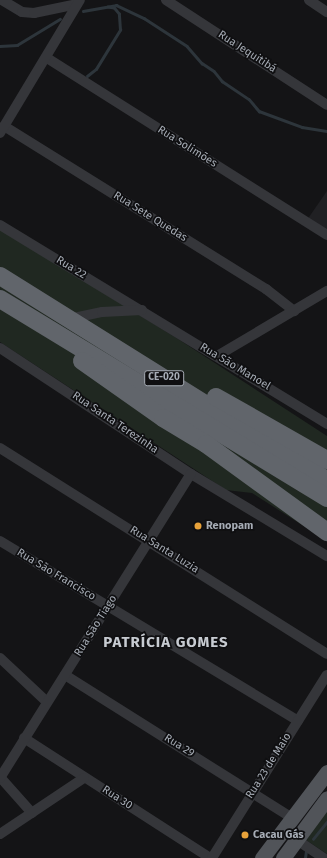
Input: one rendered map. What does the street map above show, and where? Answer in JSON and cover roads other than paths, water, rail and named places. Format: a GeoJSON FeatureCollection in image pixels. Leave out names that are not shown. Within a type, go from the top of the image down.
{"type":"FeatureCollection","features":[{"type":"Feature","properties":{"kind":"highway","name":"CE-020"},"geometry":{"type":"LineString","coordinates":[[0,276],[327,480]]}},
{"type":"Feature","properties":{"kind":"highway","name":"CE-020"},"geometry":{"type":"LineString","coordinates":[[0,299],[327,498]]}},
{"type":"Feature","properties":{"kind":"highway"},"geometry":{"type":"LineString","coordinates":[[26,315],[89,367],[206,444],[327,532]]}},
{"type":"Feature","properties":{"kind":"highway"},"geometry":{"type":"LineString","coordinates":[[104,341],[162,366],[327,460]]}},
{"type":"Feature","properties":{"kind":"main road"},"geometry":{"type":"LineString","coordinates":[[262,858],[327,772]]}},
{"type":"Feature","properties":{"kind":"main road"},"geometry":{"type":"LineString","coordinates":[[283,858],[327,798]]}},
{"type":"Feature","properties":{"kind":"street"},"geometry":{"type":"LineString","coordinates":[[2,0],[22,12],[34,14],[78,2]]}},
{"type":"Feature","properties":{"kind":"street","name":"Rua Jequitibá"},"geometry":{"type":"LineString","coordinates":[[166,0],[327,104]]}},
{"type":"Feature","properties":{"kind":"street"},"geometry":{"type":"LineString","coordinates":[[309,0],[327,12]]}},
{"type":"Feature","properties":{"kind":"street"},"geometry":{"type":"LineString","coordinates":[[2,129],[47,58],[78,2]]}},
{"type":"Feature","properties":{"kind":"street","name":"Rua Solimões"},"geometry":{"type":"LineString","coordinates":[[47,58],[327,235]]}},
{"type":"Feature","properties":{"kind":"street","name":"Rua Sete Quedas"},"geometry":{"type":"LineString","coordinates":[[2,129],[266,289],[294,311]]}},
{"type":"Feature","properties":{"kind":"street","name":"Rua 22"},"geometry":{"type":"LineString","coordinates":[[0,225],[142,310]]}},
{"type":"Feature","properties":{"kind":"street"},"geometry":{"type":"LineString","coordinates":[[217,356],[327,291]]}},
{"type":"Feature","properties":{"kind":"street"},"geometry":{"type":"LineString","coordinates":[[69,319],[102,312],[142,310]]}},
{"type":"Feature","properties":{"kind":"street","name":"Rua São Manoel"},"geometry":{"type":"LineString","coordinates":[[142,310],[327,424]]}},
{"type":"Feature","properties":{"kind":"street","name":"Rua Santa Terezinha"},"geometry":{"type":"LineString","coordinates":[[0,348],[191,474],[327,556]]}},
{"type":"Feature","properties":{"kind":"street","name":"Rua Santa Luzia"},"geometry":{"type":"LineString","coordinates":[[0,448],[327,654]]}},
{"type":"Feature","properties":{"kind":"street","name":"Rua São Tiago"},"geometry":{"type":"LineString","coordinates":[[0,777],[191,474]]}},
{"type":"Feature","properties":{"kind":"street","name":"Rua São Francisco"},"geometry":{"type":"LineString","coordinates":[[0,541],[298,721]]}},
{"type":"Feature","properties":{"kind":"street"},"geometry":{"type":"LineString","coordinates":[[0,658],[47,702]]}},
{"type":"Feature","properties":{"kind":"street","name":"Rua 29"},"geometry":{"type":"LineString","coordinates":[[65,675],[253,792],[292,818]]}},
{"type":"Feature","properties":{"kind":"street","name":"Rua 23 de Maio"},"geometry":{"type":"LineString","coordinates":[[211,858],[327,675]]}},
{"type":"Feature","properties":{"kind":"street","name":"Rua 30"},"geometry":{"type":"LineString","coordinates":[[24,738],[84,778],[211,858]]}},
{"type":"Feature","properties":{"kind":"street"},"geometry":{"type":"LineString","coordinates":[[0,777],[32,813]]}},
{"type":"Feature","properties":{"kind":"street"},"geometry":{"type":"LineString","coordinates":[[0,834],[84,778]]}},
{"type":"Feature","properties":{"kind":"street"},"geometry":{"type":"LineString","coordinates":[[297,840],[324,858]]}},
{"type":"Feature","properties":{"kind":"waterway"},"geometry":{"type":"LineString","coordinates":[[83,11],[116,5],[144,18],[187,46],[202,63],[214,71],[222,81],[249,99],[259,111],[302,127],[327,131]]}},
{"type":"Feature","properties":{"kind":"waterway"},"geometry":{"type":"LineString","coordinates":[[87,76],[96,69],[120,30],[119,14],[114,8],[108,7]]}},
{"type":"Feature","properties":{"kind":"waterway"},"geometry":{"type":"LineString","coordinates":[[0,46],[17,45],[60,19]]}},
{"type":"Feature","properties":{"kind":"waterway"},"geometry":{"type":"LineString","coordinates":[[313,839],[327,822]]}},
{"type":"Feature","properties":{"kind":"waterway"},"geometry":{"type":"LineString","coordinates":[[305,858],[306,851]]}},
{"type":"Feature","properties":{"kind":"place","name":"Renopam"},"geometry":{"type":"Point","coordinates":[198,526]}},
{"type":"Feature","properties":{"kind":"place","name":"Cacau Gás"},"geometry":{"type":"Point","coordinates":[245,835]}},
{"type":"Feature","properties":{"kind":"district","name":"PATRÍCIA GOMES"},"geometry":{"type":"Point","coordinates":[166,643]}}]}
